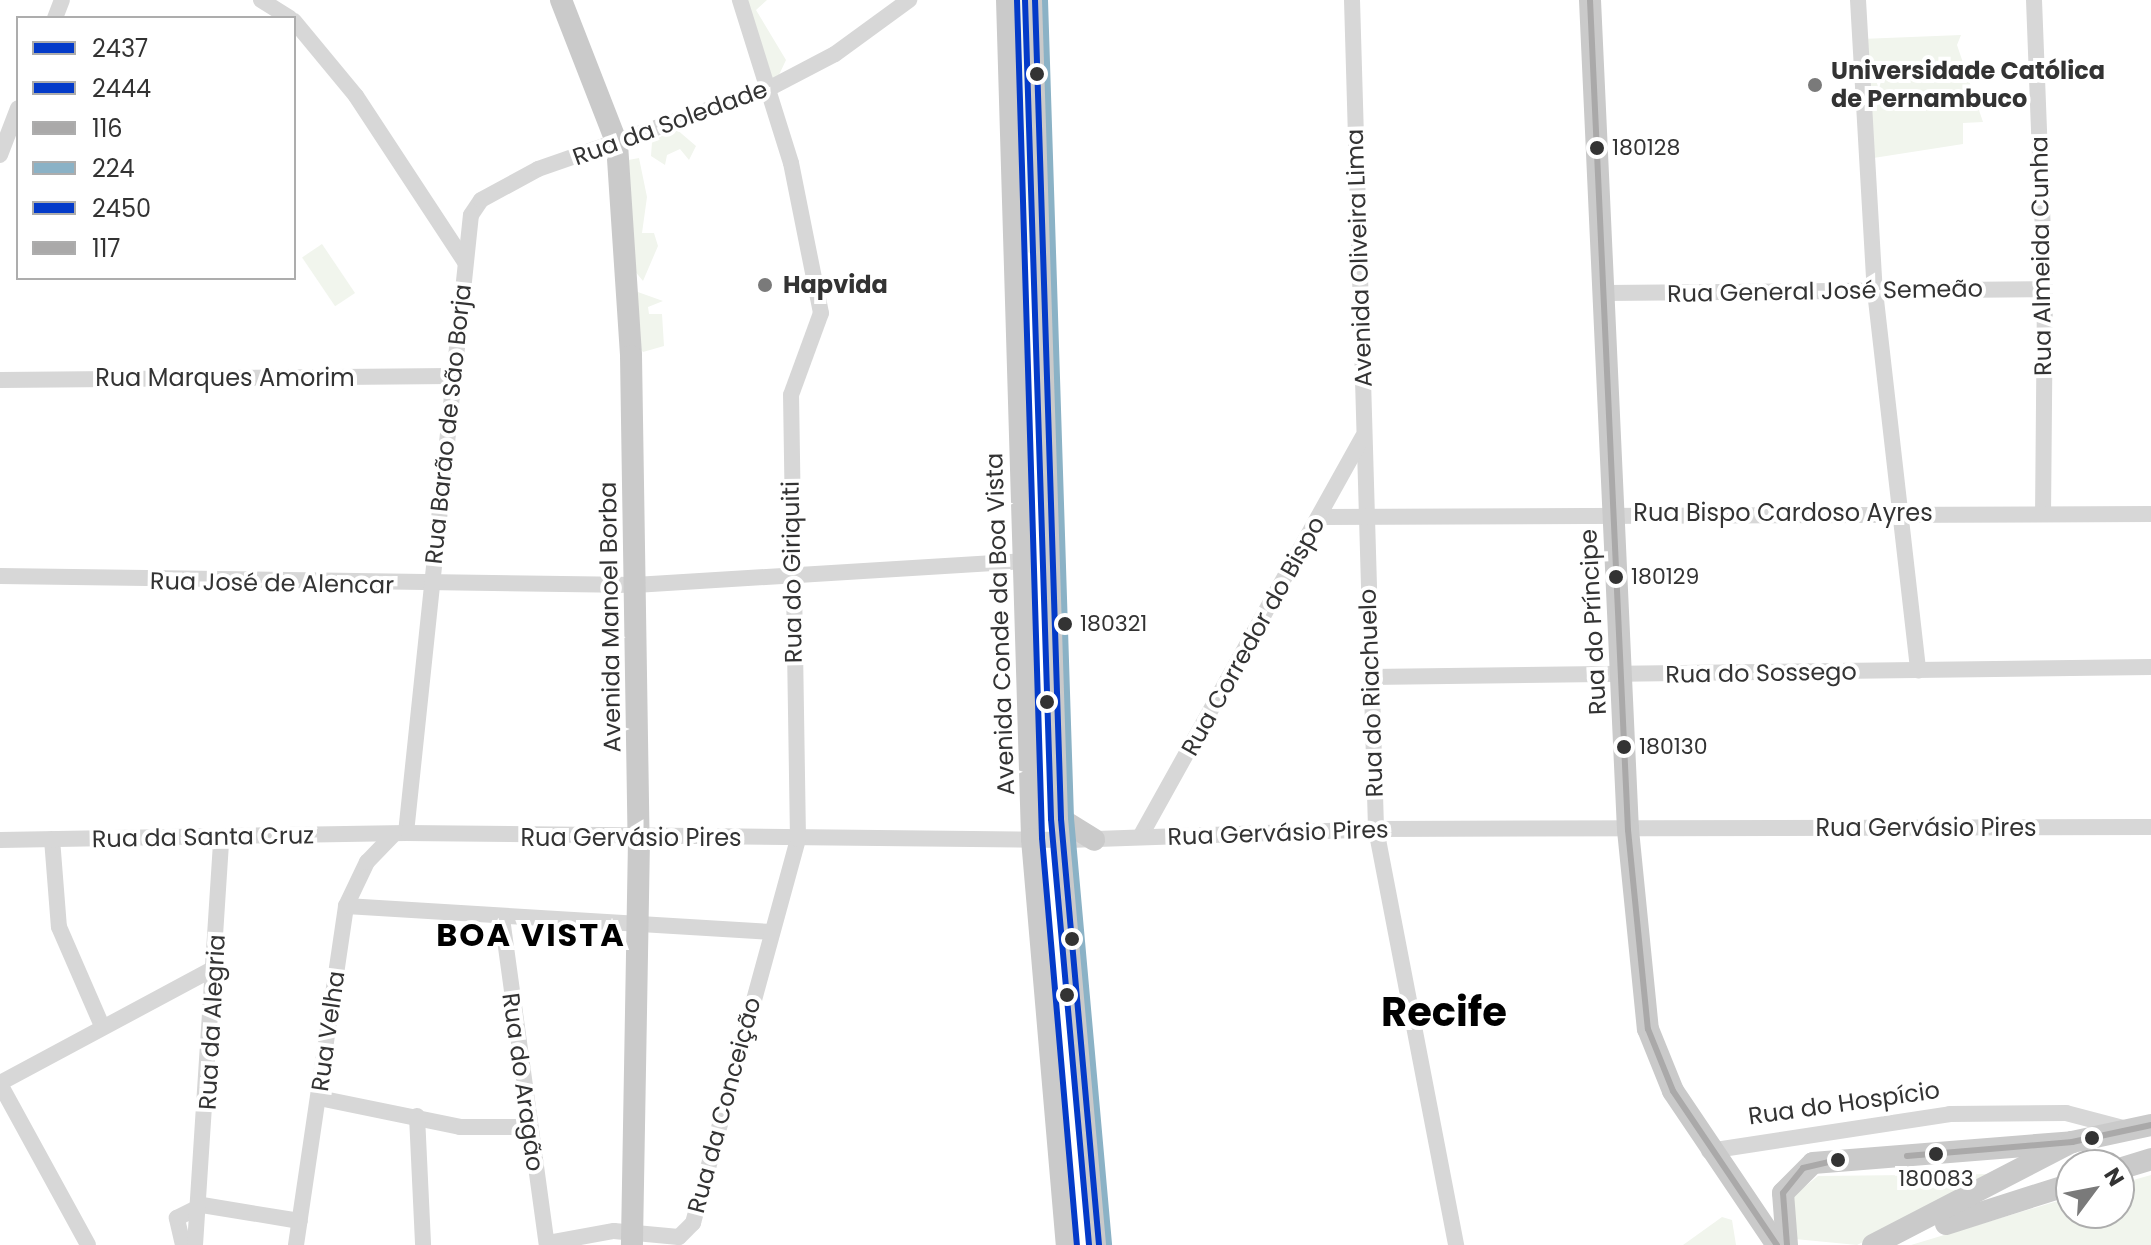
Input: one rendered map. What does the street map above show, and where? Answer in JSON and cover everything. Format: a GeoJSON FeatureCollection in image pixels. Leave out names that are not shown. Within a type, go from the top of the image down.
{"type":"FeatureCollection","features":[{"type":"Feature","properties":{"kind":"main road","name":"Avenida Manoel Borba"},"geometry":{"type":"LineString","coordinates":[[561,0],[617,144],[635,585],[639,840],[634,1238]]}},
{"type":"Feature","properties":{"kind":"main road","name":"Avenida Conde da Boa Vista"},"geometry":{"type":"LineString","coordinates":[[1007,0],[1032,839],[1067,1245]]}},
{"type":"Feature","properties":{"kind":"main road"},"geometry":{"type":"LineString","coordinates":[[1035,0],[1062,830],[1099,1245]]}},
{"type":"Feature","properties":{"kind":"main road","name":"Rua do Príncipe"},"geometry":{"type":"LineString","coordinates":[[1590,0],[1613,514],[1625,676],[1628,830],[1648,1029],[1709,1151],[1751,1214]]}},
{"type":"Feature","properties":{"kind":"main road"},"geometry":{"type":"LineString","coordinates":[[1062,830],[1094,840]]}},
{"type":"Feature","properties":{"kind":"main road"},"geometry":{"type":"LineString","coordinates":[[1787,1245],[1783,1193],[1813,1163],[2072,1142],[2140,1127]]}},
{"type":"Feature","properties":{"kind":"main road"},"geometry":{"type":"LineString","coordinates":[[1873,1245],[2072,1142]]}},
{"type":"Feature","properties":{"kind":"main road"},"geometry":{"type":"LineString","coordinates":[[1898,1245],[2055,1190]]}},
{"type":"Feature","properties":{"kind":"main road"},"geometry":{"type":"LineString","coordinates":[[1751,1214],[1760,1245]]}},
{"type":"Feature","properties":{"kind":"main road"},"geometry":{"type":"LineString","coordinates":[[1751,1214],[1777,1245]]}},
{"type":"Feature","properties":{"kind":"street","name":"Rua Barão de São Borja"},"geometry":{"type":"LineString","coordinates":[[261,0],[286,16]]}},
{"type":"Feature","properties":{"kind":"street"},"geometry":{"type":"LineString","coordinates":[[740,0],[770,88]]}},
{"type":"Feature","properties":{"kind":"street","name":"Rua da Soledade"},"geometry":{"type":"LineString","coordinates":[[465,262],[471,215],[481,200],[538,169],[617,144],[770,88],[835,54],[909,0]]}},
{"type":"Feature","properties":{"kind":"street","name":"Avenida Oliveira Lima"},"geometry":{"type":"LineString","coordinates":[[1352,0],[1365,517]]}},
{"type":"Feature","properties":{"kind":"street"},"geometry":{"type":"LineString","coordinates":[[1858,0],[1875,291],[1906,513],[1918,671]]}},
{"type":"Feature","properties":{"kind":"street","name":"Rua Almeida Cunha"},"geometry":{"type":"LineString","coordinates":[[2034,0],[2045,289],[2043,512]]}},
{"type":"Feature","properties":{"kind":"street","name":"Rua Barão de São Borja"},"geometry":{"type":"LineString","coordinates":[[296,25],[356,96],[465,262],[431,587],[400,833]]}},
{"type":"Feature","properties":{"kind":"street","name":"Rua do Giriquiti"},"geometry":{"type":"LineString","coordinates":[[770,88],[821,313],[791,395],[798,839]]}},
{"type":"Feature","properties":{"kind":"street"},"geometry":{"type":"LineString","coordinates":[[0,155],[16,113]]}},
{"type":"Feature","properties":{"kind":"street","name":"Rua General José Semeão"},"geometry":{"type":"LineString","coordinates":[[1605,293],[2045,289]]}},
{"type":"Feature","properties":{"kind":"street","name":"Rua Marques Amorim"},"geometry":{"type":"LineString","coordinates":[[0,380],[451,376]]}},
{"type":"Feature","properties":{"kind":"street","name":"Rua Corredor do Bispo"},"geometry":{"type":"LineString","coordinates":[[1140,837],[1365,434]]}},
{"type":"Feature","properties":{"kind":"street","name":"Rua Bispo Cardoso Ayres"},"geometry":{"type":"LineString","coordinates":[[1320,517],[2151,514]]}},
{"type":"Feature","properties":{"kind":"street","name":"Rua do Riachuelo"},"geometry":{"type":"LineString","coordinates":[[1365,517],[1376,829],[1456,1245]]}},
{"type":"Feature","properties":{"kind":"street","name":"Rua José de Alencar"},"geometry":{"type":"LineString","coordinates":[[0,576],[431,587],[635,585],[1024,561]]}},
{"type":"Feature","properties":{"kind":"street","name":"Rua do Sossego"},"geometry":{"type":"LineString","coordinates":[[1370,677],[2151,667]]}},
{"type":"Feature","properties":{"kind":"street","name":"Rua Gervásio Pires"},"geometry":{"type":"LineString","coordinates":[[1094,840],[1376,829],[2151,827]]}},
{"type":"Feature","properties":{"kind":"street","name":"Rua Gervásio Pires"},"geometry":{"type":"LineString","coordinates":[[400,833],[639,840],[1032,839],[1062,830]]}},
{"type":"Feature","properties":{"kind":"street","name":"Rua da Santa Cruz"},"geometry":{"type":"LineString","coordinates":[[0,840],[221,839],[400,833]]}},
{"type":"Feature","properties":{"kind":"street","name":"Rua Velha"},"geometry":{"type":"LineString","coordinates":[[296,1245],[346,906],[361,870],[400,833]]}},
{"type":"Feature","properties":{"kind":"street"},"geometry":{"type":"LineString","coordinates":[[52,839],[59,927],[102,1026]]}},
{"type":"Feature","properties":{"kind":"street","name":"Rua da Alegria"},"geometry":{"type":"LineString","coordinates":[[195,1245],[202,1205],[221,839]]}},
{"type":"Feature","properties":{"kind":"street","name":"Rua da Conceição"},"geometry":{"type":"LineString","coordinates":[[547,1244],[679,1237],[693,1223],[798,839]]}},
{"type":"Feature","properties":{"kind":"street"},"geometry":{"type":"LineString","coordinates":[[346,906],[502,918],[771,932]]}},
{"type":"Feature","properties":{"kind":"street","name":"Rua do Aragão"},"geometry":{"type":"LineString","coordinates":[[502,918],[527,1127],[547,1244]]}},
{"type":"Feature","properties":{"kind":"street"},"geometry":{"type":"LineString","coordinates":[[88,1245],[0,1084],[102,1026],[213,969]]}},
{"type":"Feature","properties":{"kind":"street"},"geometry":{"type":"LineString","coordinates":[[319,1098],[460,1127],[527,1127]]}},
{"type":"Feature","properties":{"kind":"street","name":"Rua do Hospício"},"geometry":{"type":"LineString","coordinates":[[1709,1151],[1950,1114],[2066,1113],[2140,1127]]}},
{"type":"Feature","properties":{"kind":"street"},"geometry":{"type":"LineString","coordinates":[[417,1116],[423,1245]]}},
{"type":"Feature","properties":{"kind":"street"},"geometry":{"type":"LineString","coordinates":[[183,1245],[177,1218],[202,1205],[300,1221]]}},
{"type":"Feature","properties":{"kind":"shaded area"},"geometry":{"type":"Polygon","coordinates":[[[744,0],[767,0],[756,10],[786,60],[778,77],[771,80],[744,0]]]}},
{"type":"Feature","properties":{"kind":"shaded area"},"geometry":{"type":"Polygon","coordinates":[[[1020,0],[1024,0],[1031,254],[1028,252],[1020,0]]]}},
{"type":"Feature","properties":{"kind":"shaded area"},"geometry":{"type":"Polygon","coordinates":[[[1961,35],[1957,45],[1983,122],[1963,123],[1963,144],[1867,159],[1861,39],[1961,35]]]}},
{"type":"Feature","properties":{"kind":"shaded area"},"geometry":{"type":"Polygon","coordinates":[[[675,128],[696,146],[689,160],[680,149],[667,155],[665,165],[651,156],[652,142],[675,128]]]}},
{"type":"Feature","properties":{"kind":"shaded area"},"geometry":{"type":"Polygon","coordinates":[[[639,158],[647,197],[642,233],[654,233],[658,246],[643,281],[634,270],[623,161],[639,158]]]}},
{"type":"Feature","properties":{"kind":"shaded area"},"geometry":{"type":"Polygon","coordinates":[[[322,244],[355,293],[335,306],[302,257],[322,244]]]}},
{"type":"Feature","properties":{"kind":"shaded area"},"geometry":{"type":"Polygon","coordinates":[[[635,291],[663,301],[648,307],[649,314],[662,314],[664,346],[643,352],[638,346],[635,291]]]}},
{"type":"Feature","properties":{"kind":"shaded area"},"geometry":{"type":"Polygon","coordinates":[[[1998,1174],[1857,1245],[1795,1239],[1791,1198],[1818,1176],[1998,1174]]]}},
{"type":"Feature","properties":{"kind":"shaded area"},"geometry":{"type":"Polygon","coordinates":[[[2151,1175],[2151,1245],[1911,1245],[2055,1202],[2055,1229],[2135,1229],[2135,1180],[2151,1175]]]}},
{"type":"Feature","properties":{"kind":"shaded area"},"geometry":{"type":"Polygon","coordinates":[[[1722,1217],[1732,1220],[1736,1245],[1683,1245],[1722,1217]]]}},
{"type":"Feature","properties":{"kind":"transit line","name":"2450"},"geometry":{"type":"LineString","coordinates":[[1017,0],[1042,838],[1077,1244]]}},
{"type":"Feature","properties":{"kind":"transit line","name":"2444"},"geometry":{"type":"LineString","coordinates":[[1025,0],[1051,819],[1089,1245]]}},
{"type":"Feature","properties":{"kind":"transit line","name":"2437"},"geometry":{"type":"LineString","coordinates":[[1035,0],[1061,819],[1099,1245]]}},
{"type":"Feature","properties":{"kind":"transit line","name":"224"},"geometry":{"type":"LineString","coordinates":[[1045,0],[1071,818],[1109,1244]]}},
{"type":"Feature","properties":{"kind":"transit line","name":"116"},"geometry":{"type":"LineString","coordinates":[[1590,0],[1628,830],[1648,1029],[1673,1091],[1777,1245]]}},
{"type":"Feature","properties":{"kind":"transit line","name":"117"},"geometry":{"type":"LineString","coordinates":[[1907,1156],[2072,1142],[2151,1125]]}},
{"type":"Feature","properties":{"kind":"transit line","name":"117"},"geometry":{"type":"LineString","coordinates":[[1787,1245],[1783,1193],[1803,1168],[1838,1160]]}},
{"type":"Feature","properties":{"kind":"place","name":"Universidade Católica de Pernambuco"},"geometry":{"type":"Point","coordinates":[1815,85]}},
{"type":"Feature","properties":{"kind":"place","name":"180128"},"geometry":{"type":"Point","coordinates":[1597,148]}},
{"type":"Feature","properties":{"kind":"place","name":"Hapvida"},"geometry":{"type":"Point","coordinates":[765,285]}},
{"type":"Feature","properties":{"kind":"place","name":"180129"},"geometry":{"type":"Point","coordinates":[1616,577]}},
{"type":"Feature","properties":{"kind":"place","name":"180321"},"geometry":{"type":"Point","coordinates":[1065,624]}},
{"type":"Feature","properties":{"kind":"place","name":"180130"},"geometry":{"type":"Point","coordinates":[1624,747]}},
{"type":"Feature","properties":{"kind":"place","name":"180083"},"geometry":{"type":"Point","coordinates":[1936,1154]}},
{"type":"Feature","properties":{"kind":"district","name":"BOA VISTA"},"geometry":{"type":"Point","coordinates":[531,935]}},
{"type":"Feature","properties":{"kind":"district","name":"Recife"},"geometry":{"type":"Point","coordinates":[1444,1012]}}]}
